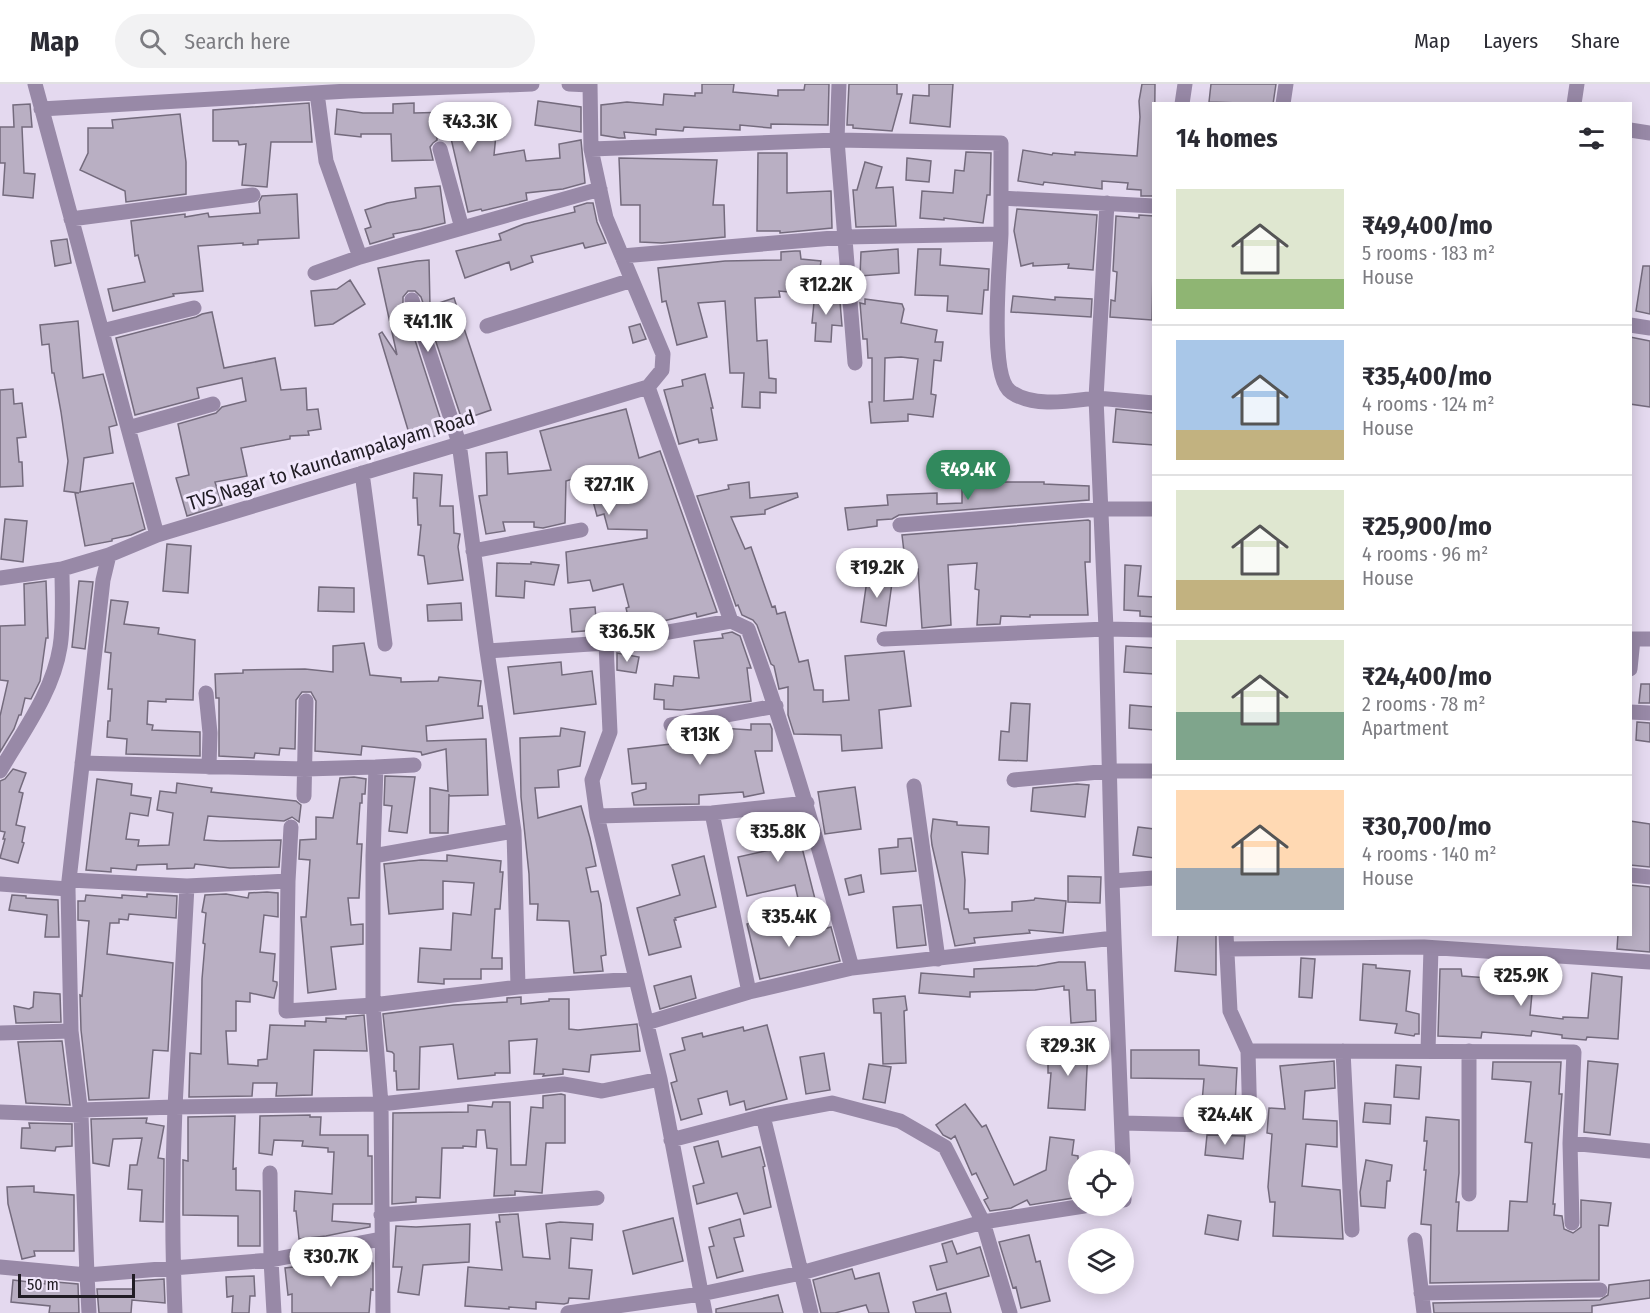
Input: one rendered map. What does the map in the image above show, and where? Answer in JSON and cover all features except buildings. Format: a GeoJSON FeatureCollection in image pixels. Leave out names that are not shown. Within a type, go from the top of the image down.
{"type":"FeatureCollection","features":[{"type":"Feature","properties":{"kind":"street"},"geometry":{"type":"LineString","coordinates":[[34,84],[157,535]]}},
{"type":"Feature","properties":{"kind":"street"},"geometry":{"type":"LineString","coordinates":[[41,109],[394,87],[532,84]]}},
{"type":"Feature","properties":{"kind":"street"},"geometry":{"type":"LineString","coordinates":[[569,84],[590,84],[591,149],[606,218],[663,354],[662,370],[648,387],[731,621]]}},
{"type":"Feature","properties":{"kind":"street"},"geometry":{"type":"LineString","coordinates":[[839,84],[837,140],[855,363]]}},
{"type":"Feature","properties":{"kind":"street"},"geometry":{"type":"LineString","coordinates":[[1182,102],[1185,84]]}},
{"type":"Feature","properties":{"kind":"street"},"geometry":{"type":"LineString","coordinates":[[1283,102],[1286,84]]}},
{"type":"Feature","properties":{"kind":"street"},"geometry":{"type":"LineString","coordinates":[[1574,102],[1577,84]]}},
{"type":"Feature","properties":{"kind":"street"},"geometry":{"type":"LineString","coordinates":[[317,93],[326,161],[360,257]]}},
{"type":"Feature","properties":{"kind":"street"},"geometry":{"type":"LineString","coordinates":[[1632,130],[1650,133]]}},
{"type":"Feature","properties":{"kind":"street"},"geometry":{"type":"LineString","coordinates":[[591,149],[837,140],[1001,143],[997,354],[1001,380],[1008,391],[1025,400],[1062,401],[1096,398],[1152,403]]}},
{"type":"Feature","properties":{"kind":"street"},"geometry":{"type":"LineString","coordinates":[[440,148],[462,228]]}},
{"type":"Feature","properties":{"kind":"street"},"geometry":{"type":"LineString","coordinates":[[315,273],[360,257],[600,189]]}},
{"type":"Feature","properties":{"kind":"street"},"geometry":{"type":"LineString","coordinates":[[71,219],[253,195]]}},
{"type":"Feature","properties":{"kind":"street"},"geometry":{"type":"LineString","coordinates":[[1001,198],[1152,206]]}},
{"type":"Feature","properties":{"kind":"street"},"geometry":{"type":"LineString","coordinates":[[1107,203],[1096,398],[1123,1150]]}},
{"type":"Feature","properties":{"kind":"street"},"geometry":{"type":"LineString","coordinates":[[622,256],[845,237],[1001,234]]}},
{"type":"Feature","properties":{"kind":"street"},"geometry":{"type":"LineString","coordinates":[[487,326],[632,280]]}},
{"type":"Feature","properties":{"kind":"street"},"geometry":{"type":"LineString","coordinates":[[412,300],[459,443],[514,831],[518,987]]}},
{"type":"Feature","properties":{"kind":"street"},"geometry":{"type":"LineString","coordinates":[[102,331],[194,308]]}},
{"type":"Feature","properties":{"kind":"street"},"geometry":{"type":"LineString","coordinates":[[1632,325],[1650,328]]}},
{"type":"Feature","properties":{"kind":"street","name":"TVS Nagar to Kaundampalayam Road"},"geometry":{"type":"LineString","coordinates":[[0,578],[62,569],[110,555],[157,535],[648,387]]}},
{"type":"Feature","properties":{"kind":"street"},"geometry":{"type":"LineString","coordinates":[[128,428],[213,404]]}},
{"type":"Feature","properties":{"kind":"street"},"geometry":{"type":"LineString","coordinates":[[362,473],[385,644]]}},
{"type":"Feature","properties":{"kind":"street"},"geometry":{"type":"LineString","coordinates":[[900,525],[1101,509],[1152,509]]}},
{"type":"Feature","properties":{"kind":"street"},"geometry":{"type":"LineString","coordinates":[[473,551],[581,530]]}},
{"type":"Feature","properties":{"kind":"street"},"geometry":{"type":"LineString","coordinates":[[89,1313],[81,1112],[71,1031],[69,885],[103,580],[110,555]]}},
{"type":"Feature","properties":{"kind":"street"},"geometry":{"type":"LineString","coordinates":[[0,771],[41,701],[53,670],[60,647],[62,569]]}},
{"type":"Feature","properties":{"kind":"street"},"geometry":{"type":"LineString","coordinates":[[487,651],[606,643],[731,621],[748,629],[807,803],[852,968]]}},
{"type":"Feature","properties":{"kind":"street"},"geometry":{"type":"LineString","coordinates":[[884,639],[1106,629],[1152,630]]}},
{"type":"Feature","properties":{"kind":"street"},"geometry":{"type":"LineString","coordinates":[[1632,639],[1650,639]]}},
{"type":"Feature","properties":{"kind":"street"},"geometry":{"type":"LineString","coordinates":[[606,643],[610,732],[592,780],[597,816],[660,1079],[705,1313]]}},
{"type":"Feature","properties":{"kind":"street"},"geometry":{"type":"LineString","coordinates":[[206,693],[210,733],[209,767]]}},
{"type":"Feature","properties":{"kind":"street"},"geometry":{"type":"LineString","coordinates":[[304,796],[306,701]]}},
{"type":"Feature","properties":{"kind":"street"},"geometry":{"type":"LineString","coordinates":[[671,725],[776,706]]}},
{"type":"Feature","properties":{"kind":"street"},"geometry":{"type":"LineString","coordinates":[[1632,712],[1650,713]]}},
{"type":"Feature","properties":{"kind":"street"},"geometry":{"type":"LineString","coordinates":[[82,763],[305,769],[414,765]]}},
{"type":"Feature","properties":{"kind":"street"},"geometry":{"type":"LineString","coordinates":[[376,767],[373,856],[373,1005],[381,1104],[383,1313]]}},
{"type":"Feature","properties":{"kind":"street"},"geometry":{"type":"LineString","coordinates":[[1014,780],[1110,771],[1152,771]]}},
{"type":"Feature","properties":{"kind":"street"},"geometry":{"type":"LineString","coordinates":[[914,786],[938,959]]}},
{"type":"Feature","properties":{"kind":"street"},"geometry":{"type":"LineString","coordinates":[[597,816],[712,813],[807,803]]}},
{"type":"Feature","properties":{"kind":"street"},"geometry":{"type":"LineString","coordinates":[[712,813],[749,992]]}},
{"type":"Feature","properties":{"kind":"street"},"geometry":{"type":"LineString","coordinates":[[291,827],[286,1011],[373,1005],[518,987],[636,979]]}},
{"type":"Feature","properties":{"kind":"street"},"geometry":{"type":"LineString","coordinates":[[373,856],[514,831]]}},
{"type":"Feature","properties":{"kind":"street"},"geometry":{"type":"LineString","coordinates":[[1632,875],[1650,877]]}},
{"type":"Feature","properties":{"kind":"street"},"geometry":{"type":"LineString","coordinates":[[1112,881],[1152,878]]}},
{"type":"Feature","properties":{"kind":"street"},"geometry":{"type":"LineString","coordinates":[[0,884],[187,886],[288,881]]}},
{"type":"Feature","properties":{"kind":"street"},"geometry":{"type":"LineString","coordinates":[[175,1313],[173,1157],[187,886]]}},
{"type":"Feature","properties":{"kind":"street"},"geometry":{"type":"LineString","coordinates":[[646,1023],[749,992],[852,968],[1114,938]]}},
{"type":"Feature","properties":{"kind":"street"},"geometry":{"type":"LineString","coordinates":[[1122,1123],[1250,1126],[1248,1051],[1230,1011],[1227,942],[1426,943],[1650,962]]}},
{"type":"Feature","properties":{"kind":"street"},"geometry":{"type":"LineString","coordinates":[[1426,943],[1428,1051]]}},
{"type":"Feature","properties":{"kind":"street"},"geometry":{"type":"LineString","coordinates":[[0,1033],[71,1031]]}},
{"type":"Feature","properties":{"kind":"street"},"geometry":{"type":"LineString","coordinates":[[1248,1051],[1574,1052],[1570,1143],[1572,1223]]}},
{"type":"Feature","properties":{"kind":"street"},"geometry":{"type":"LineString","coordinates":[[1343,1051],[1352,1230]]}},
{"type":"Feature","properties":{"kind":"street"},"geometry":{"type":"LineString","coordinates":[[1469,1052],[1469,1194]]}},
{"type":"Feature","properties":{"kind":"street"},"geometry":{"type":"LineString","coordinates":[[0,1113],[176,1107],[381,1104],[563,1084],[602,1091],[660,1079]]}},
{"type":"Feature","properties":{"kind":"street"},"geometry":{"type":"LineString","coordinates":[[671,1140],[763,1116],[832,1103],[900,1121],[945,1147],[983,1222],[1010,1313]]}},
{"type":"Feature","properties":{"kind":"street"},"geometry":{"type":"LineString","coordinates":[[763,1116],[811,1313]]}},
{"type":"Feature","properties":{"kind":"street"},"geometry":{"type":"LineString","coordinates":[[1570,1143],[1650,1151]]}},
{"type":"Feature","properties":{"kind":"street"},"geometry":{"type":"LineString","coordinates":[[270,1173],[274,1313]]}},
{"type":"Feature","properties":{"kind":"street"},"geometry":{"type":"LineString","coordinates":[[381,1215],[597,1198]]}},
{"type":"Feature","properties":{"kind":"street"},"geometry":{"type":"LineString","coordinates":[[568,1313],[701,1294],[801,1273],[983,1222],[1068,1209]]}},
{"type":"Feature","properties":{"kind":"street"},"geometry":{"type":"LineString","coordinates":[[0,1267],[87,1275],[271,1260],[381,1239]]}},
{"type":"Feature","properties":{"kind":"street"},"geometry":{"type":"LineString","coordinates":[[1415,1240],[1424,1313]]}},
{"type":"Feature","properties":{"kind":"street"},"geometry":{"type":"LineString","coordinates":[[1421,1293],[1600,1290]]}}]}
